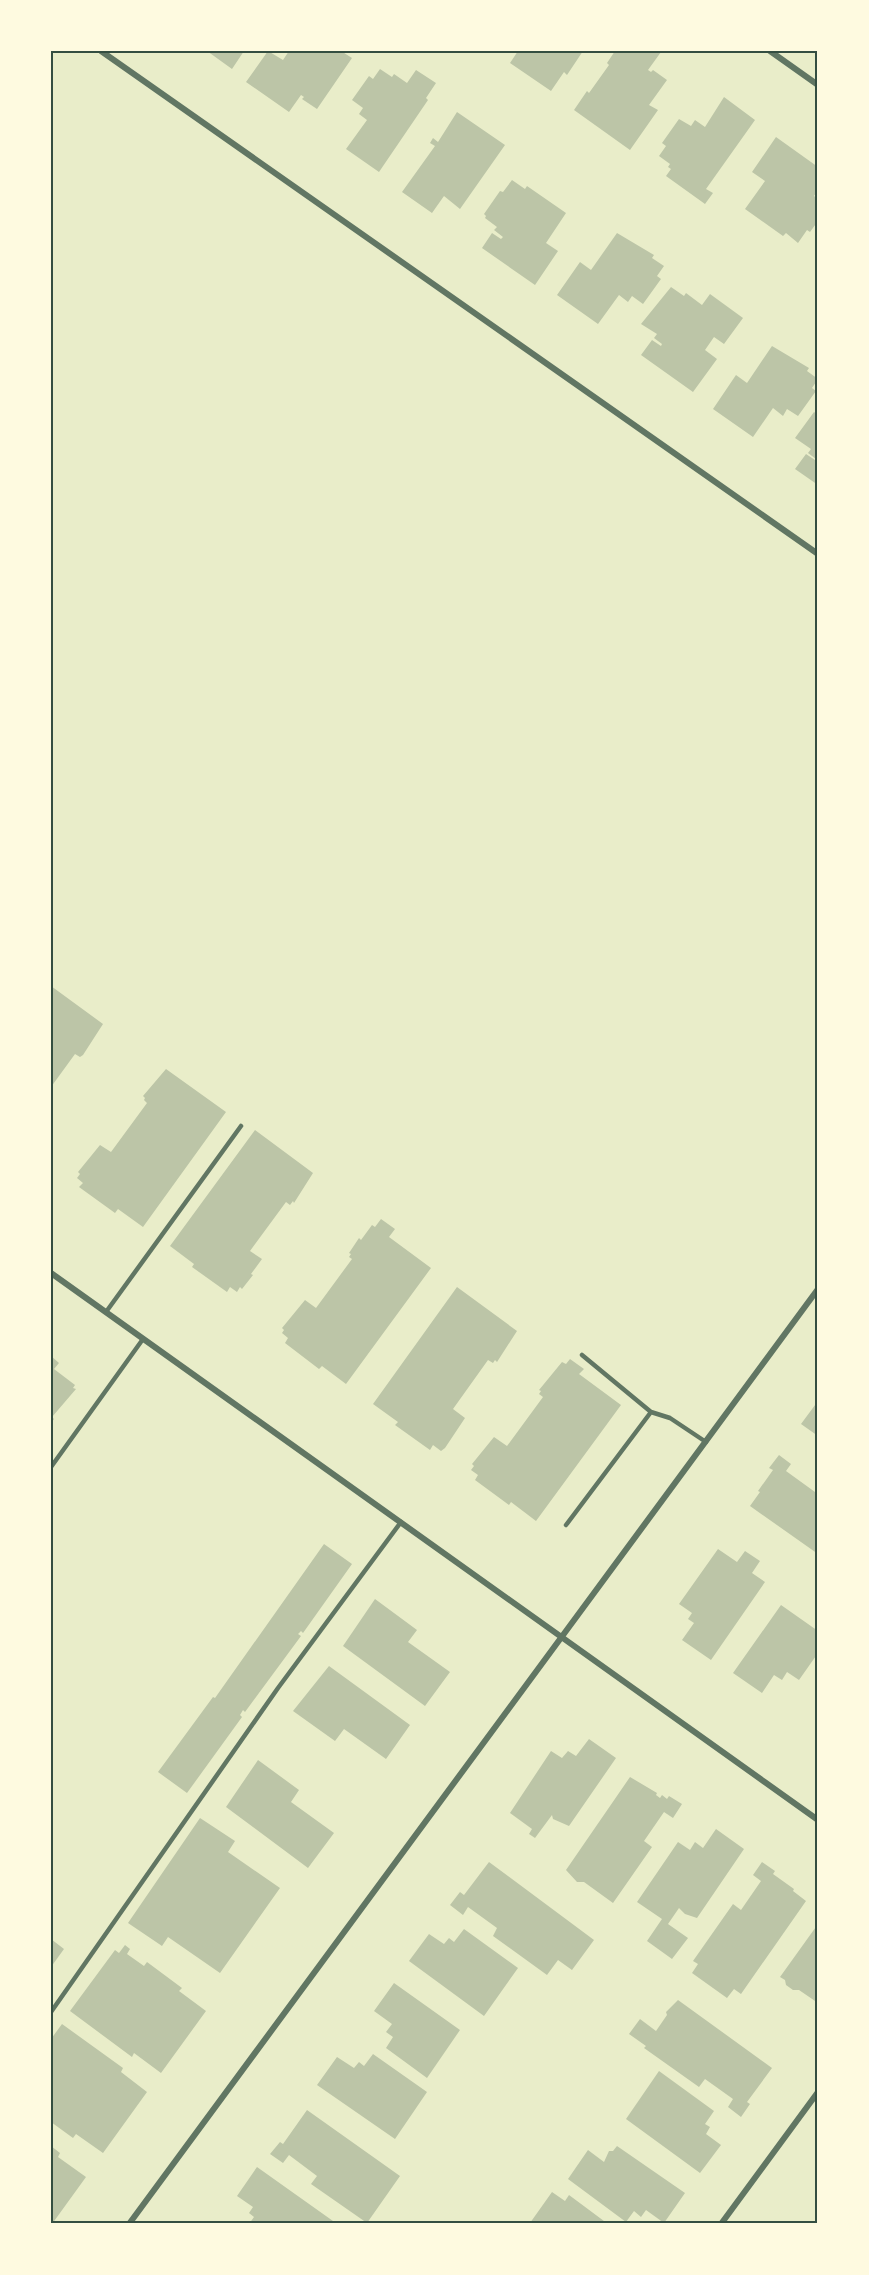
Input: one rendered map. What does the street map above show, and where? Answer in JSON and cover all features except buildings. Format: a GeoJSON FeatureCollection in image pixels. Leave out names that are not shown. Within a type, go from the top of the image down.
{"type":"FeatureCollection","features":[{"type":"Feature","properties":{"kind":"street"},"geometry":{"type":"LineString","coordinates":[[101,51],[818,554]]}},
{"type":"Feature","properties":{"kind":"street"},"geometry":{"type":"LineString","coordinates":[[770,51],[818,85]]}},
{"type":"Feature","properties":{"kind":"street"},"geometry":{"type":"LineString","coordinates":[[51,1273],[818,1820]]}},
{"type":"Feature","properties":{"kind":"street"},"geometry":{"type":"LineString","coordinates":[[129,2224],[818,1289]]}},
{"type":"Feature","properties":{"kind":"street"},"geometry":{"type":"LineString","coordinates":[[721,2224],[818,2092]]}},
{"type":"Feature","properties":{"kind":"lane"},"geometry":{"type":"LineString","coordinates":[[106,1312],[241,1126]]}},
{"type":"Feature","properties":{"kind":"lane"},"geometry":{"type":"LineString","coordinates":[[51,1467],[144,1339]]}},
{"type":"Feature","properties":{"kind":"lane"},"geometry":{"type":"LineString","coordinates":[[582,1355],[651,1412],[670,1418],[706,1442]]}},
{"type":"Feature","properties":{"kind":"lane"},"geometry":{"type":"LineString","coordinates":[[566,1525],[651,1412]]}},
{"type":"Feature","properties":{"kind":"lane"},"geometry":{"type":"LineString","coordinates":[[51,2012],[278,1688],[401,1522]]}}]}
